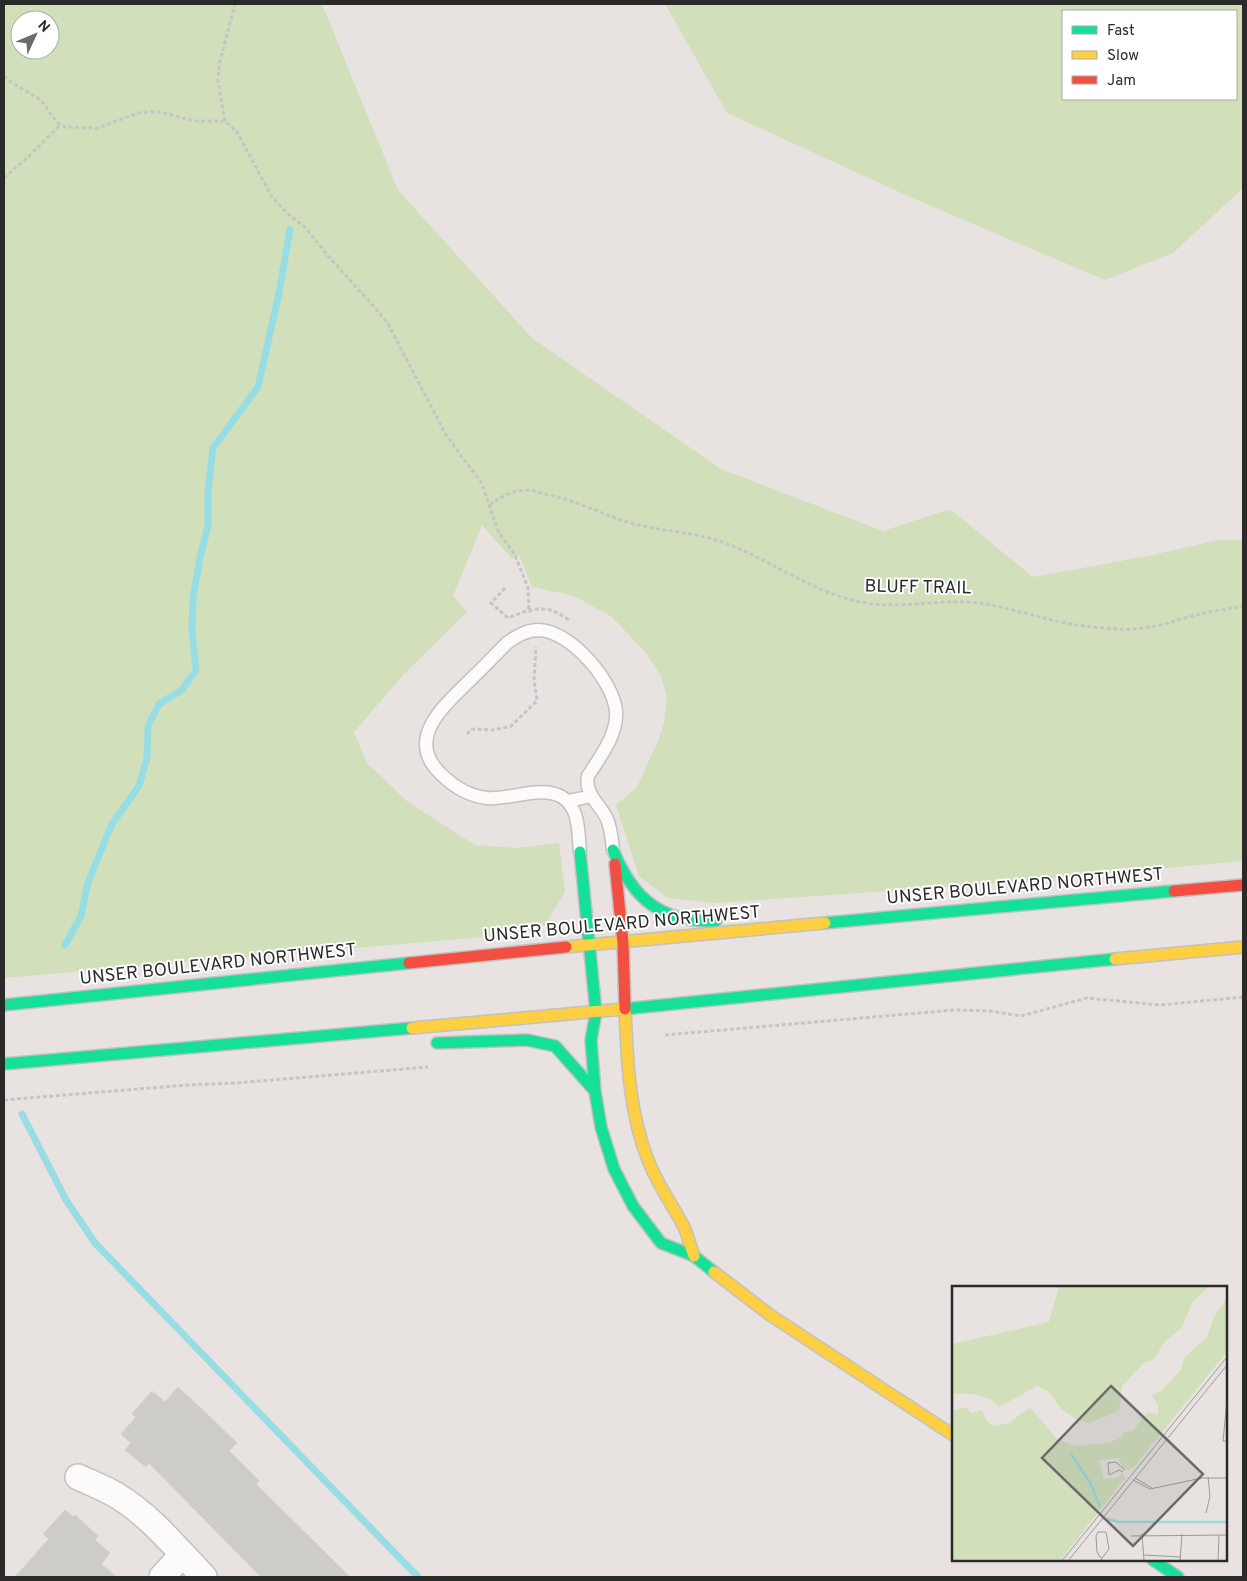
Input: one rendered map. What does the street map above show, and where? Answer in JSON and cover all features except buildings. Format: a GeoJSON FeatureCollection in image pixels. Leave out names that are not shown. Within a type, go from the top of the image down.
{"type":"FeatureCollection","features":[{"type":"Feature","properties":{"kind":"main road"},"geometry":{"type":"LineString","coordinates":[[613,850],[618,865],[626,879],[635,891],[654,906],[677,917],[693,920],[729,919]]}},
{"type":"Feature","properties":{"kind":"main road"},"geometry":{"type":"LineString","coordinates":[[613,850],[623,943],[626,1038],[631,1085],[640,1137],[655,1178],[683,1226],[694,1256]]}},
{"type":"Feature","properties":{"kind":"main road"},"geometry":{"type":"LineString","coordinates":[[580,852],[596,1012],[591,1040],[594,1091],[601,1126],[614,1169],[633,1206],[661,1243],[694,1256],[770,1315],[952,1434]]}},
{"type":"Feature","properties":{"kind":"main road","name":"UNSER BOULEVARD NORTHWEST"},"geometry":{"type":"LineString","coordinates":[[4,1005],[589,945],[1243,885]]}},
{"type":"Feature","properties":{"kind":"main road"},"geometry":{"type":"LineString","coordinates":[[925,904],[959,911]]}},
{"type":"Feature","properties":{"kind":"main road"},"geometry":{"type":"LineString","coordinates":[[4,1064],[596,1012],[1172,953],[1243,948]]}},
{"type":"Feature","properties":{"kind":"main road"},"geometry":{"type":"LineString","coordinates":[[430,1043],[527,1040],[555,1046],[594,1091]]}},
{"type":"Feature","properties":{"kind":"main road"},"geometry":{"type":"LineString","coordinates":[[197,1047],[236,1054]]}},
{"type":"Feature","properties":{"kind":"main road"},"geometry":{"type":"LineString","coordinates":[[1154,1561],[1178,1577]]}},
{"type":"Feature","properties":{"kind":"street"},"geometry":{"type":"LineString","coordinates":[[78,1477],[118,1496],[136,1510],[204,1577]]}},
{"type":"Feature","properties":{"kind":"street"},"geometry":{"type":"LineString","coordinates":[[162,1577],[182,1555]]}},
{"type":"Feature","properties":{"kind":"lane"},"geometry":{"type":"LineString","coordinates":[[580,852],[576,815],[568,801],[561,796],[543,792],[498,798],[466,793],[434,768],[427,750],[430,725],[445,705],[508,643],[517,636],[528,632],[548,631],[564,639],[595,666],[614,700],[616,724],[612,736],[588,776],[587,782],[589,792],[607,820],[612,834],[613,850]]}},
{"type":"Feature","properties":{"kind":"lane"},"geometry":{"type":"LineString","coordinates":[[568,801],[592,796]]}},
{"type":"Feature","properties":{"kind":"path"},"geometry":{"type":"LineString","coordinates":[[235,4],[219,65],[218,82],[225,121],[237,132],[272,197],[287,213],[305,227],[388,324],[446,433],[459,454],[482,483],[502,537],[515,555],[528,588],[529,612]]}},
{"type":"Feature","properties":{"kind":"path"},"geometry":{"type":"LineString","coordinates":[[4,76],[12,83],[38,98],[52,116],[66,127],[98,128],[138,113],[148,112],[160,112],[194,121],[225,121]]}},
{"type":"Feature","properties":{"kind":"path"},"geometry":{"type":"LineString","coordinates":[[4,178],[28,157],[60,124]]}},
{"type":"Feature","properties":{"kind":"path","name":"BLUFF TRAIL"},"geometry":{"type":"LineString","coordinates":[[490,505],[510,493],[526,490],[554,496],[632,523],[709,537],[751,554],[803,581],[854,600],[872,604],[957,601],[998,606],[1041,619],[1062,623],[1126,629],[1156,626],[1196,615],[1243,606]]}},
{"type":"Feature","properties":{"kind":"path"},"geometry":{"type":"LineString","coordinates":[[466,734],[471,729],[494,730],[511,726],[537,700],[534,679],[536,644]]}},
{"type":"Feature","properties":{"kind":"path"},"geometry":{"type":"LineString","coordinates":[[665,1035],[954,1010],[990,1011],[1021,1016],[1087,998],[1160,1005],[1243,997]]}},
{"type":"Feature","properties":{"kind":"path"},"geometry":{"type":"LineString","coordinates":[[4,1100],[187,1084],[236,1083],[431,1067]]}},
{"type":"Feature","properties":{"kind":"green space"},"geometry":{"type":"Polygon","coordinates":[[[4,4],[322,4],[398,190],[532,338],[721,469],[883,531],[950,509],[1033,577],[1148,556],[1218,540],[1243,540],[1243,861],[990,884],[716,903],[667,898],[639,876],[616,805],[637,787],[658,741],[664,723],[667,698],[661,676],[645,652],[612,617],[574,596],[532,587],[519,555],[512,559],[482,525],[453,596],[467,612],[405,673],[354,732],[367,763],[408,802],[475,845],[516,848],[559,843],[565,892],[545,925],[519,934],[4,978],[4,4]]]}},
{"type":"Feature","properties":{"kind":"green space"},"geometry":{"type":"Polygon","coordinates":[[[665,4],[1243,4],[1243,188],[1173,253],[1105,280],[910,197],[727,113],[665,4]]]}},
{"type":"Feature","properties":{"kind":"waterway"},"geometry":{"type":"LineString","coordinates":[[65,945],[81,916],[88,882],[112,824],[139,786],[147,758],[148,726],[159,704],[182,690],[196,670],[192,631],[193,598],[208,526],[208,491],[213,448],[258,387],[279,293],[290,229]]}},
{"type":"Feature","properties":{"kind":"waterway"},"geometry":{"type":"LineString","coordinates":[[22,1114],[66,1200],[95,1243],[418,1577]]}},
{"type":"Feature","properties":{"kind":"traffic: fast"},"geometry":{"type":"LineString","coordinates":[[613,850],[630,882],[651,905],[680,918],[697,921],[716,921]]}},
{"type":"Feature","properties":{"kind":"traffic: fast"},"geometry":{"type":"LineString","coordinates":[[580,852],[596,1012]]}},
{"type":"Feature","properties":{"kind":"traffic: fast"},"geometry":{"type":"LineString","coordinates":[[825,923],[1174,891]]}},
{"type":"Feature","properties":{"kind":"traffic: fast"},"geometry":{"type":"LineString","coordinates":[[624,1009],[1115,959]]}},
{"type":"Feature","properties":{"kind":"traffic: fast"},"geometry":{"type":"LineString","coordinates":[[4,1005],[409,963]]}},
{"type":"Feature","properties":{"kind":"traffic: fast"},"geometry":{"type":"LineString","coordinates":[[596,1012],[591,1040],[595,1091],[601,1127],[614,1169],[633,1206],[661,1243],[694,1256],[714,1272]]}},
{"type":"Feature","properties":{"kind":"traffic: fast"},"geometry":{"type":"LineString","coordinates":[[4,1064],[412,1028]]}},
{"type":"Feature","properties":{"kind":"traffic: fast"},"geometry":{"type":"LineString","coordinates":[[437,1043],[527,1040],[555,1046],[595,1091]]}},
{"type":"Feature","properties":{"kind":"traffic: fast"},"geometry":{"type":"LineString","coordinates":[[1154,1561],[1178,1577]]}},
{"type":"Feature","properties":{"kind":"traffic: slow"},"geometry":{"type":"LineString","coordinates":[[566,947],[825,923]]}},
{"type":"Feature","properties":{"kind":"traffic: slow"},"geometry":{"type":"LineString","coordinates":[[1115,959],[1243,947]]}},
{"type":"Feature","properties":{"kind":"traffic: slow"},"geometry":{"type":"LineString","coordinates":[[412,1028],[624,1009]]}},
{"type":"Feature","properties":{"kind":"traffic: slow"},"geometry":{"type":"LineString","coordinates":[[625,1009],[630,1085],[642,1142],[656,1177],[684,1227],[694,1256]]}},
{"type":"Feature","properties":{"kind":"traffic: slow"},"geometry":{"type":"LineString","coordinates":[[714,1272],[770,1315],[952,1434]]}},
{"type":"Feature","properties":{"kind":"traffic: jam"},"geometry":{"type":"LineString","coordinates":[[615,864],[623,943],[625,1009]]}},
{"type":"Feature","properties":{"kind":"traffic: jam"},"geometry":{"type":"LineString","coordinates":[[1174,891],[1243,885]]}},
{"type":"Feature","properties":{"kind":"traffic: jam"},"geometry":{"type":"LineString","coordinates":[[409,963],[566,947]]}}]}
